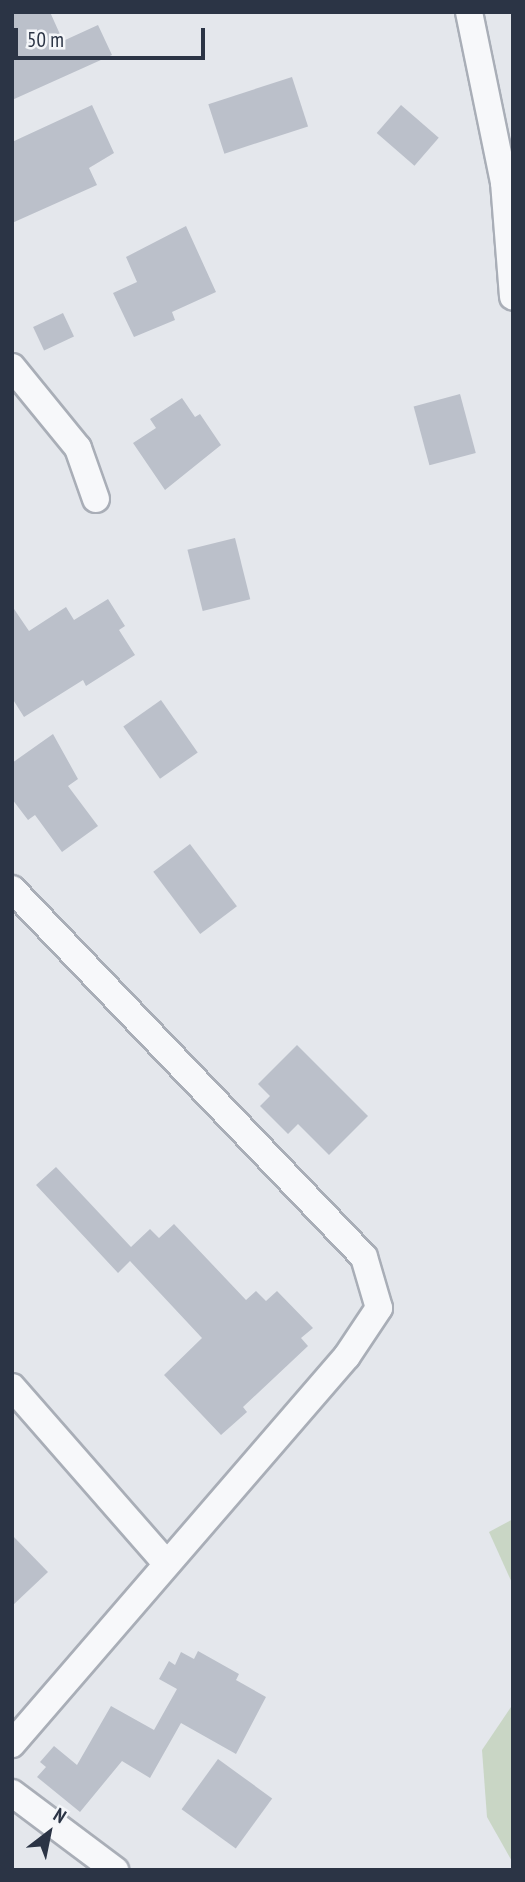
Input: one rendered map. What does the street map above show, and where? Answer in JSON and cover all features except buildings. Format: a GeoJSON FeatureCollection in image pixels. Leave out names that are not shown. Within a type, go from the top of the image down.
{"type":"FeatureCollection","features":[{"type":"Feature","properties":{"kind":"street"},"geometry":{"type":"LineString","coordinates":[[468,12],[509,181],[513,297]]}},
{"type":"Feature","properties":{"kind":"street"},"geometry":{"type":"LineString","coordinates":[[12,368],[78,448],[96,499]]}},
{"type":"Feature","properties":{"kind":"street"},"geometry":{"type":"LineString","coordinates":[[12,889],[364,1257],[379,1308],[347,1356],[12,1744]]}},
{"type":"Feature","properties":{"kind":"street"},"geometry":{"type":"LineString","coordinates":[[12,1387],[167,1564]]}},
{"type":"Feature","properties":{"kind":"street"},"geometry":{"type":"LineString","coordinates":[[12,1793],[116,1870]]}},
{"type":"Feature","properties":{"kind":"green space"},"geometry":{"type":"Polygon","coordinates":[[[513,1519],[513,1585],[489,1532],[513,1519]]]}},
{"type":"Feature","properties":{"kind":"green space"},"geometry":{"type":"Polygon","coordinates":[[[513,1704],[513,1863],[487,1817],[482,1750],[513,1704]]]}}]}
